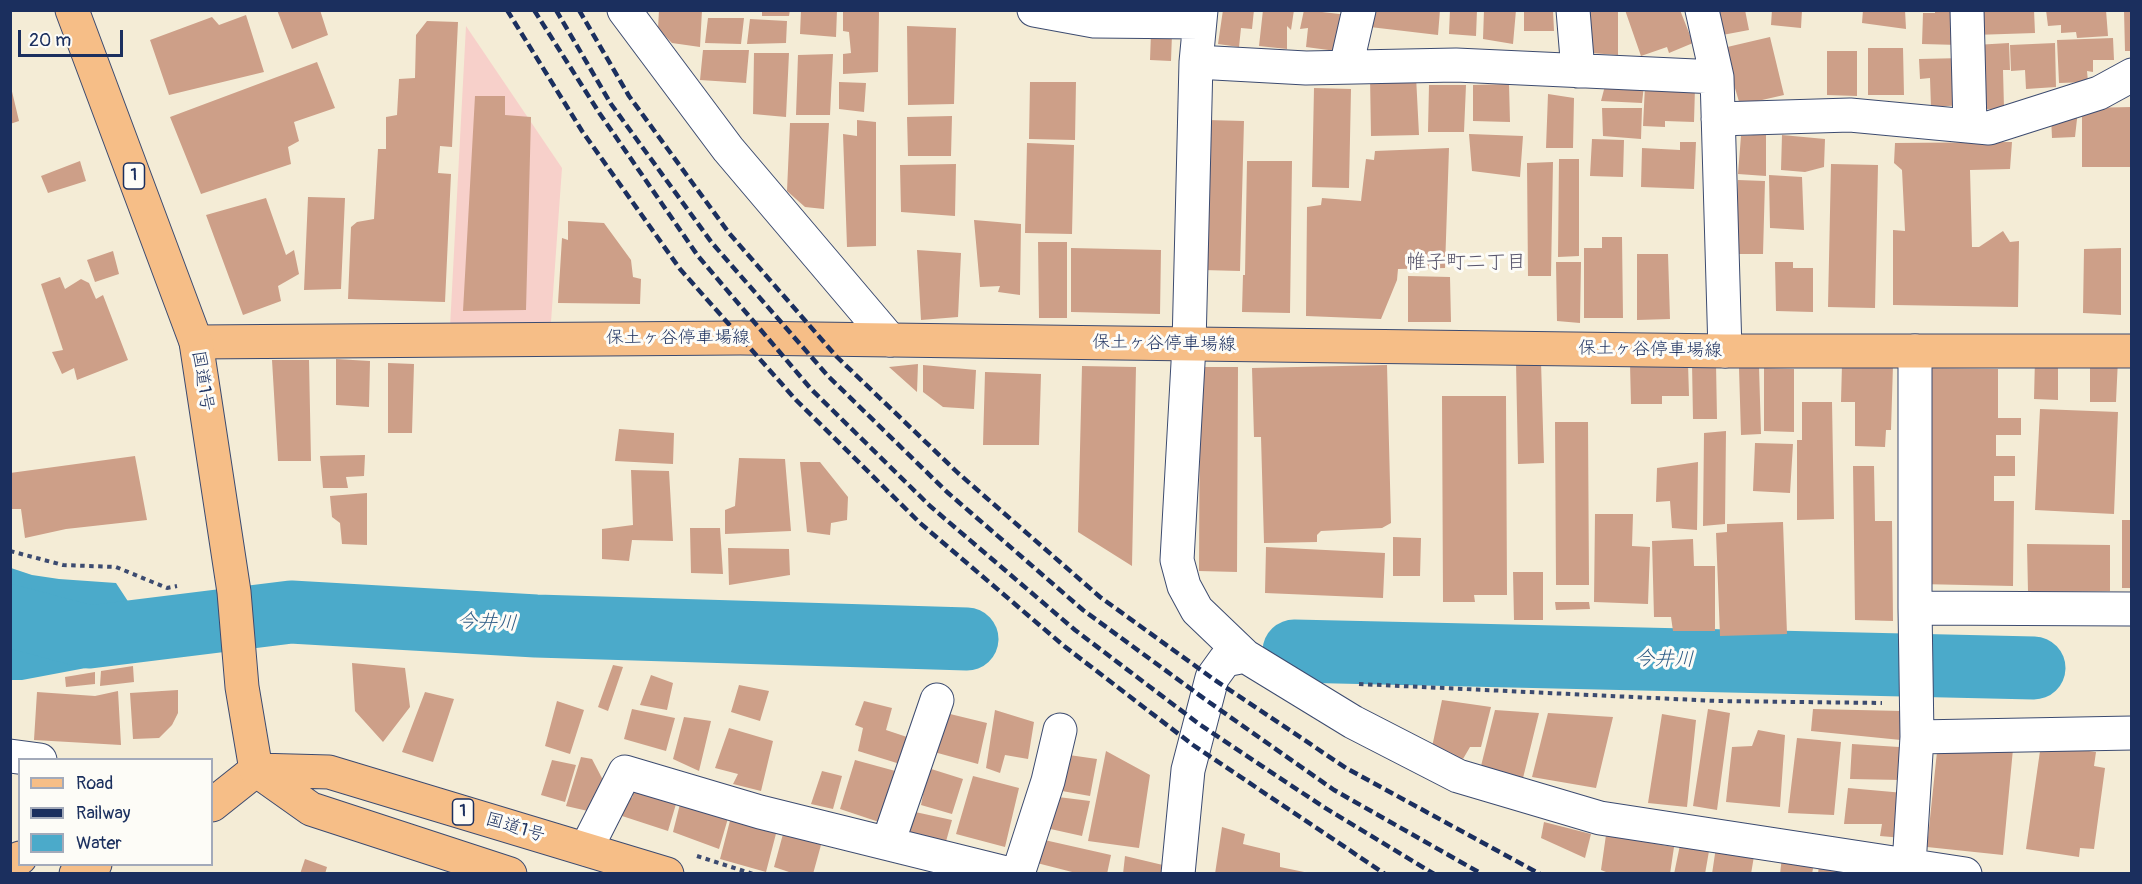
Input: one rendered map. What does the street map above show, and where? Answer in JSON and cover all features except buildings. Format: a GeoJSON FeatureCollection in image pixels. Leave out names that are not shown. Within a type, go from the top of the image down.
{"type":"FeatureCollection","features":[{"type":"Feature","properties":{"kind":"main road","name":"国道1号"},"geometry":{"type":"LineString","coordinates":[[72,10],[196,342],[234,592],[242,687],[256,770],[329,772],[667,873]]}},
{"type":"Feature","properties":{"kind":"main road","name":"保土ヶ谷停車場線"},"geometry":{"type":"LineString","coordinates":[[196,342],[740,338],[1725,351],[2132,351]]}},
{"type":"Feature","properties":{"kind":"main road"},"geometry":{"type":"LineString","coordinates":[[213,777],[256,770],[311,809],[510,873]]}},
{"type":"Feature","properties":{"kind":"main road"},"geometry":{"type":"LineString","coordinates":[[213,804],[256,770]]}},
{"type":"Feature","properties":{"kind":"main road"},"geometry":{"type":"LineString","coordinates":[[76,873],[91,866]]}},
{"type":"Feature","properties":{"kind":"street"},"geometry":{"type":"LineString","coordinates":[[624,10],[728,149],[890,340]]}},
{"type":"Feature","properties":{"kind":"street"},"geometry":{"type":"LineString","coordinates":[[1034,10],[1094,21],[1200,16],[1189,345],[1177,560],[1184,586],[1197,610],[1245,656],[1353,722],[1458,776],[1600,818],[1965,873]]}},
{"type":"Feature","properties":{"kind":"street"},"geometry":{"type":"LineString","coordinates":[[1346,68],[1359,10]]}},
{"type":"Feature","properties":{"kind":"street"},"geometry":{"type":"LineString","coordinates":[[1573,10],[1578,71]]}},
{"type":"Feature","properties":{"kind":"street"},"geometry":{"type":"LineString","coordinates":[[1702,10],[1718,77],[1725,351]]}},
{"type":"Feature","properties":{"kind":"street"},"geometry":{"type":"LineString","coordinates":[[1967,10],[1970,126]]}},
{"type":"Feature","properties":{"kind":"street"},"geometry":{"type":"LineString","coordinates":[[1197,62],[1346,68],[1456,65],[1718,77]]}},
{"type":"Feature","properties":{"kind":"street"},"geometry":{"type":"LineString","coordinates":[[1718,119],[1850,115],[1989,128],[2099,93],[2132,75]]}},
{"type":"Feature","properties":{"kind":"street"},"geometry":{"type":"LineString","coordinates":[[1909,865],[1918,700],[1915,351]]}},
{"type":"Feature","properties":{"kind":"street"},"geometry":{"type":"LineString","coordinates":[[1916,608],[2132,609]]}},
{"type":"Feature","properties":{"kind":"street"},"geometry":{"type":"LineString","coordinates":[[1178,873],[1188,770],[1212,678],[1225,660],[1245,656]]}},
{"type":"Feature","properties":{"kind":"street"},"geometry":{"type":"LineString","coordinates":[[888,843],[937,699]]}},
{"type":"Feature","properties":{"kind":"street"},"geometry":{"type":"LineString","coordinates":[[1018,873],[1048,781],[1060,730]]}},
{"type":"Feature","properties":{"kind":"street"},"geometry":{"type":"LineString","coordinates":[[1917,737],[2132,732]]}},
{"type":"Feature","properties":{"kind":"street"},"geometry":{"type":"LineString","coordinates":[[10,756],[30,758]]}},
{"type":"Feature","properties":{"kind":"street"},"geometry":{"type":"LineString","coordinates":[[586,849],[625,772],[760,812],[1010,873]]}},
{"type":"Feature","properties":{"kind":"path"},"geometry":{"type":"LineString","coordinates":[[10,551],[63,565],[116,567],[167,588],[177,586]]}},
{"type":"Feature","properties":{"kind":"path"},"geometry":{"type":"LineString","coordinates":[[1354,683],[1717,701],[1918,700]]}},
{"type":"Feature","properties":{"kind":"shaded area"},"geometry":{"type":"Polygon","coordinates":[[[466,26],[562,168],[551,322],[520,326],[450,327],[466,26]]]}},
{"type":"Feature","properties":{"kind":"water"},"geometry":{"type":"Polygon","coordinates":[[[11,568],[32,575],[59,579],[116,583],[133,609],[170,603],[176,651],[22,680],[11,680],[11,568]]]}},
{"type":"Feature","properties":{"kind":"waterway","name":"今井川"},"geometry":{"type":"LineString","coordinates":[[10,616],[89,637],[291,612],[536,626],[967,639]]}},
{"type":"Feature","properties":{"kind":"waterway","name":"今井川"},"geometry":{"type":"LineString","coordinates":[[1294,651],[2034,668]]}},
{"type":"Feature","properties":{"kind":"railway"},"geometry":{"type":"LineString","coordinates":[[507,10],[582,131],[680,269],[796,400],[920,523],[1064,646],[1193,745],[1385,874]]}},
{"type":"Feature","properties":{"kind":"railway"},"geometry":{"type":"LineString","coordinates":[[534,10],[600,114],[698,256],[811,389],[930,506],[1075,630],[1199,724],[1322,806],[1434,874]]}},
{"type":"Feature","properties":{"kind":"railway"},"geometry":{"type":"LineString","coordinates":[[556,10],[611,104],[712,243],[828,376],[947,492],[1083,610],[1206,700],[1334,790],[1482,874]]}},
{"type":"Feature","properties":{"kind":"railway"},"geometry":{"type":"LineString","coordinates":[[579,10],[629,96],[729,233],[836,356],[958,473],[1100,597],[1212,678],[1346,768],[1540,874]]}},
{"type":"Feature","properties":{"kind":"district","name":"帷子町二丁目"},"geometry":{"type":"Point","coordinates":[1466,263]}}]}
